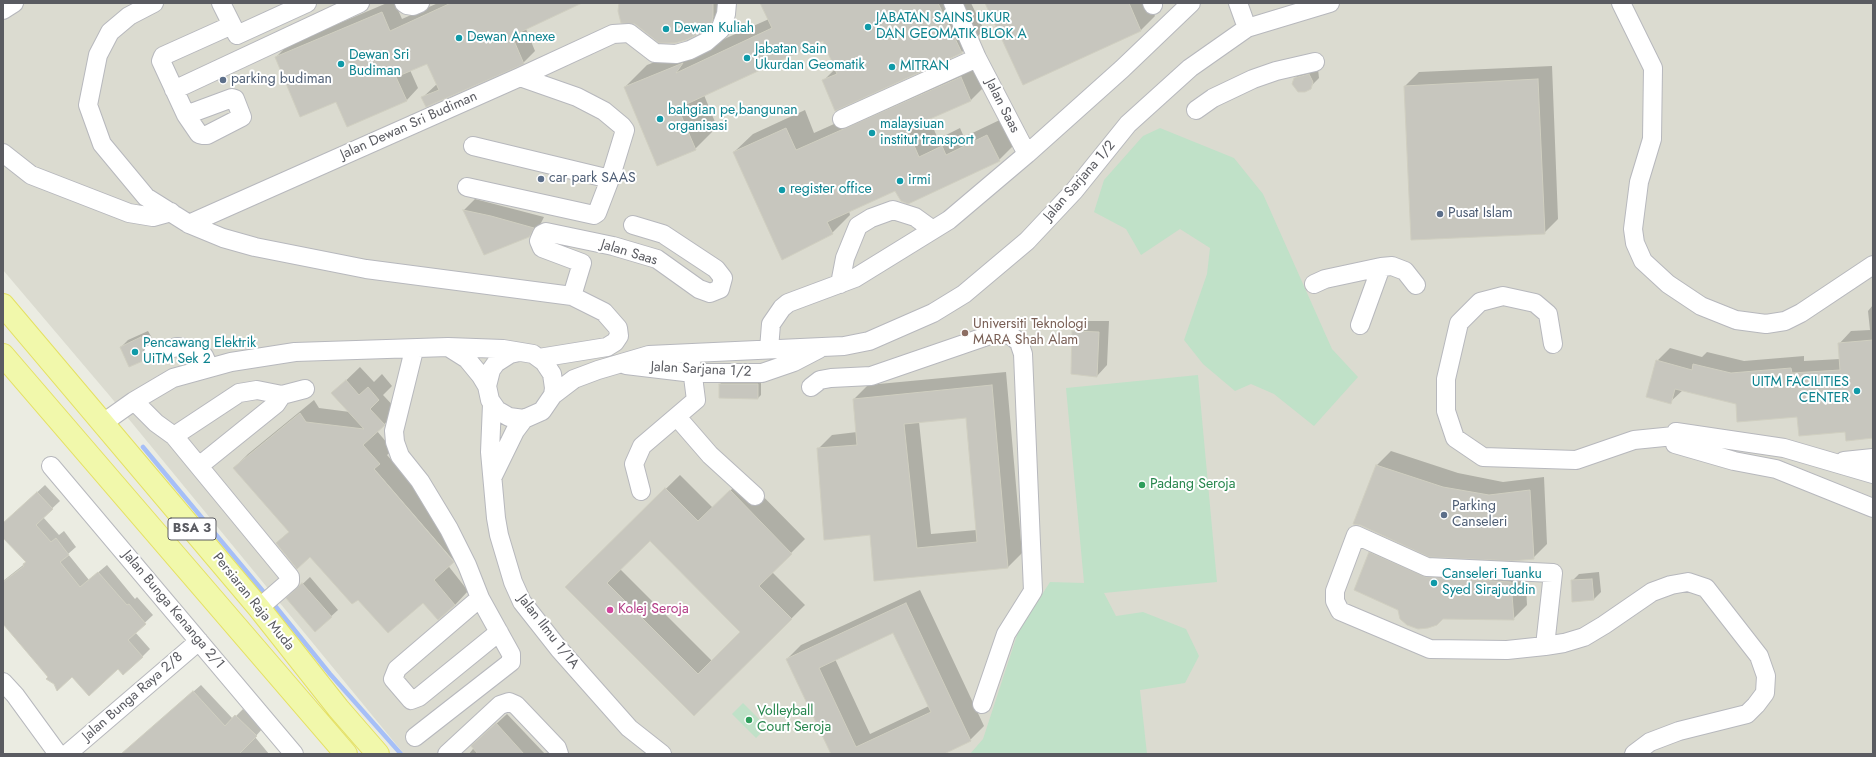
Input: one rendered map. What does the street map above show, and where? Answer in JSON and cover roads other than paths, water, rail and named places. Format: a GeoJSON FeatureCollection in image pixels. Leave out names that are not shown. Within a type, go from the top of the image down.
{"type":"FeatureCollection","features":[{"type":"Feature","properties":{"kind":"main road","name":"Persiaran Raja Muda"},"geometry":{"type":"LineString","coordinates":[[4,307],[103,423],[267,601],[338,708],[378,754]]}},
{"type":"Feature","properties":{"kind":"main road","name":"Persiaran Raja Muda"},"geometry":{"type":"LineString","coordinates":[[3,355],[346,754]]}},
{"type":"Feature","properties":{"kind":"street"},"geometry":{"type":"LineString","coordinates":[[3,10],[14,3]]}},
{"type":"Feature","properties":{"kind":"street"},"geometry":{"type":"LineString","coordinates":[[154,3],[129,16],[110,32],[98,55],[88,104],[102,144],[146,197],[189,224],[223,238],[255,247],[366,269],[572,296],[604,312],[618,328],[619,336],[615,342],[607,347],[539,358]]}},
{"type":"Feature","properties":{"kind":"street"},"geometry":{"type":"LineString","coordinates":[[174,90],[360,3]]}},
{"type":"Feature","properties":{"kind":"street"},"geometry":{"type":"LineString","coordinates":[[404,3],[413,6],[420,3]]}},
{"type":"Feature","properties":{"kind":"street","name":"Jalan Dewan Sri Budiman"},"geometry":{"type":"LineString","coordinates":[[189,224],[520,77],[613,34],[622,32],[630,33],[655,53],[676,54],[690,50],[706,42],[720,30],[726,14],[727,3]]}},
{"type":"Feature","properties":{"kind":"street","name":"Jalan Saas"},"geometry":{"type":"LineString","coordinates":[[953,3],[977,58],[1027,154]]}},
{"type":"Feature","properties":{"kind":"street"},"geometry":{"type":"LineString","coordinates":[[769,349],[771,324],[782,308],[788,303],[855,278],[949,220],[1027,154],[1122,69],[1191,3]]}},
{"type":"Feature","properties":{"kind":"street"},"geometry":{"type":"LineString","coordinates":[[1238,3],[1247,28]]}},
{"type":"Feature","properties":{"kind":"street","name":"Jalan Sarjana 1/2"},"geometry":{"type":"LineString","coordinates":[[553,395],[574,379],[598,370],[649,355],[844,346],[869,341],[933,313],[964,294],[1027,241],[1074,191],[1128,124],[1190,68],[1247,28],[1330,3]]}},
{"type":"Feature","properties":{"kind":"street"},"geometry":{"type":"LineString","coordinates":[[1621,3],[1653,68],[1652,139],[1638,182],[1633,229],[1635,243],[1643,261],[1668,284],[1701,306],[1736,320],[1766,324],[1785,321],[1801,313],[1873,265]]}},
{"type":"Feature","properties":{"kind":"street"},"geometry":{"type":"LineString","coordinates":[[225,4],[234,30],[247,56]]}},
{"type":"Feature","properties":{"kind":"street"},"geometry":{"type":"LineString","coordinates":[[186,115],[160,61],[163,56],[305,4],[313,25]]}},
{"type":"Feature","properties":{"kind":"street"},"geometry":{"type":"LineString","coordinates":[[842,119],[977,58]]}},
{"type":"Feature","properties":{"kind":"street"},"geometry":{"type":"LineString","coordinates":[[1196,110],[1213,98],[1253,80],[1280,70],[1315,62]]}},
{"type":"Feature","properties":{"kind":"street"},"geometry":{"type":"LineString","coordinates":[[467,187],[594,215],[597,213],[610,179],[625,130],[604,111],[577,97],[520,77]]}},
{"type":"Feature","properties":{"kind":"street"},"geometry":{"type":"LineString","coordinates":[[473,146],[610,179]]}},
{"type":"Feature","properties":{"kind":"street"},"geometry":{"type":"LineString","coordinates":[[3,153],[31,175],[115,208],[143,216],[153,216],[171,212]]}},
{"type":"Feature","properties":{"kind":"street"},"geometry":{"type":"LineString","coordinates":[[115,208],[146,197]]}},
{"type":"Feature","properties":{"kind":"street"},"geometry":{"type":"LineString","coordinates":[[840,284],[845,258],[858,226],[871,218],[893,210],[916,217],[933,230]]}},
{"type":"Feature","properties":{"kind":"street","name":"Jalan Saas"},"geometry":{"type":"LineString","coordinates":[[572,296],[582,263],[542,248],[539,238],[546,232],[625,249],[657,258],[705,291],[710,293],[720,289],[723,278],[716,269],[663,234],[632,225]]}},
{"type":"Feature","properties":{"kind":"street"},"geometry":{"type":"LineString","coordinates":[[1314,284],[1325,279],[1392,266],[1405,271],[1416,285]]}},
{"type":"Feature","properties":{"kind":"street"},"geometry":{"type":"LineString","coordinates":[[1360,325],[1381,267]]}},
{"type":"Feature","properties":{"kind":"street"},"geometry":{"type":"LineString","coordinates":[[1553,344],[1548,314],[1536,303],[1502,296],[1480,302],[1459,323],[1446,379],[1446,411],[1455,438],[1483,457],[1576,460],[1634,440],[1674,436],[1676,432],[1784,448],[1873,474]]}},
{"type":"Feature","properties":{"kind":"street"},"geometry":{"type":"LineString","coordinates":[[811,387],[820,380],[871,376],[996,333],[1010,335],[1019,342],[1023,354],[1033,591],[1006,634],[982,704]]}},
{"type":"Feature","properties":{"kind":"street","name":"Jalan Sarjana 1/2"},"geometry":{"type":"LineString","coordinates":[[621,364],[693,372],[762,373],[794,362],[823,346]]}},
{"type":"Feature","properties":{"kind":"street"},"geometry":{"type":"LineString","coordinates":[[153,352],[177,347],[185,348],[204,356],[209,367]]}},
{"type":"Feature","properties":{"kind":"street"},"geometry":{"type":"LineString","coordinates":[[103,423],[134,401],[173,378],[209,367],[256,357],[295,352],[355,349],[414,350],[448,347],[503,349],[533,354],[544,362],[552,374],[554,388],[553,395],[542,411],[524,419],[517,419],[502,414],[492,404],[488,396],[487,386],[491,370],[496,363],[502,357],[519,352]]}},
{"type":"Feature","properties":{"kind":"street"},"geometry":{"type":"LineString","coordinates":[[448,347],[467,359],[487,386]]}},
{"type":"Feature","properties":{"kind":"street"},"geometry":{"type":"LineString","coordinates":[[414,350],[394,431],[395,442],[400,456],[420,482],[449,528],[467,565],[480,598],[511,654],[511,662],[415,737]]}},
{"type":"Feature","properties":{"kind":"street"},"geometry":{"type":"LineString","coordinates":[[641,491],[634,464],[642,446],[696,400],[690,352]]}},
{"type":"Feature","properties":{"kind":"street"},"geometry":{"type":"LineString","coordinates":[[174,436],[240,393],[257,390],[282,395],[305,389]]}},
{"type":"Feature","properties":{"kind":"street"},"geometry":{"type":"LineString","coordinates":[[199,466],[276,404],[282,395]]}},
{"type":"Feature","properties":{"kind":"street"},"geometry":{"type":"LineString","coordinates":[[134,401],[156,423],[174,436],[290,577],[290,581],[267,601]]}},
{"type":"Feature","properties":{"kind":"street"},"geometry":{"type":"LineString","coordinates":[[492,404],[490,452],[492,477]]}},
{"type":"Feature","properties":{"kind":"street"},"geometry":{"type":"LineString","coordinates":[[677,417],[710,455],[755,496]]}},
{"type":"Feature","properties":{"kind":"street","name":"Jalan Ilmu 1/1A"},"geometry":{"type":"LineString","coordinates":[[524,419],[515,431],[492,477],[493,498],[499,535],[513,582],[522,602],[559,649],[624,722],[659,753]]}},
{"type":"Feature","properties":{"kind":"street"},"geometry":{"type":"LineString","coordinates":[[1674,436],[1675,444],[1734,461],[1776,469],[1873,508]]}},
{"type":"Feature","properties":{"kind":"street"},"geometry":{"type":"LineString","coordinates":[[1836,462],[1873,458]]}},
{"type":"Feature","properties":{"kind":"street","name":"Jalan Bunga Kenanga 2/1"},"geometry":{"type":"LineString","coordinates":[[51,466],[294,754]]}},
{"type":"Feature","properties":{"kind":"street"},"geometry":{"type":"LineString","coordinates":[[1546,646],[1553,573],[1427,567],[1356,535],[1335,591],[1335,601],[1340,611],[1430,649],[1507,650],[1546,646],[1564,643],[1584,637],[1652,592],[1671,584],[1688,582],[1706,588],[1759,656],[1766,676],[1765,693],[1756,705],[1746,714],[1679,731],[1650,742],[1634,754]]}},
{"type":"Feature","properties":{"kind":"street"},"geometry":{"type":"LineString","coordinates":[[480,598],[397,669],[393,680],[411,700],[419,698],[499,632]]}},
{"type":"Feature","properties":{"kind":"street","name":"Jalan Bunga Raya 2/8"},"geometry":{"type":"LineString","coordinates":[[67,754],[198,641]]}},
{"type":"Feature","properties":{"kind":"street"},"geometry":{"type":"LineString","coordinates":[[3,682],[15,695],[58,754]]}},
{"type":"Feature","properties":{"kind":"street"},"geometry":{"type":"LineString","coordinates":[[447,754],[500,705],[509,702],[516,705],[557,748],[559,754]]}},
{"type":"Feature","properties":{"kind":"waterway"},"geometry":{"type":"LineString","coordinates":[[143,447],[267,596]]}},
{"type":"Feature","properties":{"kind":"waterway"},"geometry":{"type":"LineString","coordinates":[[272,602],[330,674],[401,754]]}},
{"type":"Feature","properties":{"kind":"place","name":"JABATAN SAINS UKUR DAN GEOMATIK BLOK A"},"geometry":{"type":"Point","coordinates":[868,27]}},
{"type":"Feature","properties":{"kind":"place","name":"Dewan Kuliah"},"geometry":{"type":"Point","coordinates":[666,29]}},
{"type":"Feature","properties":{"kind":"place","name":"Dewan Annexe"},"geometry":{"type":"Point","coordinates":[459,38]}},
{"type":"Feature","properties":{"kind":"place","name":"Jabatan Sain Ukurdan Geomatik"},"geometry":{"type":"Point","coordinates":[747,58]}},
{"type":"Feature","properties":{"kind":"place","name":"Dewan Sri Budiman"},"geometry":{"type":"Point","coordinates":[341,64]}},
{"type":"Feature","properties":{"kind":"place","name":"MITRAN"},"geometry":{"type":"Point","coordinates":[892,67]}},
{"type":"Feature","properties":{"kind":"place","name":"parking budiman"},"geometry":{"type":"Point","coordinates":[223,80]}},
{"type":"Feature","properties":{"kind":"place","name":"bahgian pe,bangunan organisasi"},"geometry":{"type":"Point","coordinates":[660,119]}},
{"type":"Feature","properties":{"kind":"place","name":"malaysiuan institut transport"},"geometry":{"type":"Point","coordinates":[872,133]}},
{"type":"Feature","properties":{"kind":"place","name":"car park SAAS"},"geometry":{"type":"Point","coordinates":[541,179]}},
{"type":"Feature","properties":{"kind":"place","name":"irmi"},"geometry":{"type":"Point","coordinates":[900,181]}},
{"type":"Feature","properties":{"kind":"place","name":"register office"},"geometry":{"type":"Point","coordinates":[782,190]}},
{"type":"Feature","properties":{"kind":"place","name":"Pusat Islam"},"geometry":{"type":"Point","coordinates":[1440,214]}},
{"type":"Feature","properties":{"kind":"place","name":"Universiti Teknologi MARA Shah Alam"},"geometry":{"type":"Point","coordinates":[965,333]}},
{"type":"Feature","properties":{"kind":"place","name":"Pencawang Elektrik UiTM Sek 2"},"geometry":{"type":"Point","coordinates":[135,352]}},
{"type":"Feature","properties":{"kind":"place","name":"UITM FACILITIES CENTER"},"geometry":{"type":"Point","coordinates":[1857,391]}},
{"type":"Feature","properties":{"kind":"place","name":"Padang Seroja"},"geometry":{"type":"Point","coordinates":[1142,485]}},
{"type":"Feature","properties":{"kind":"place","name":"Parking Canseleri"},"geometry":{"type":"Point","coordinates":[1444,515]}},
{"type":"Feature","properties":{"kind":"place","name":"Canseleri Tuanku Syed Sirajuddin"},"geometry":{"type":"Point","coordinates":[1434,583]}},
{"type":"Feature","properties":{"kind":"place","name":"Kolej Seroja"},"geometry":{"type":"Point","coordinates":[610,610]}},
{"type":"Feature","properties":{"kind":"place","name":"Volleyball Court Seroja"},"geometry":{"type":"Point","coordinates":[749,720]}}]}
